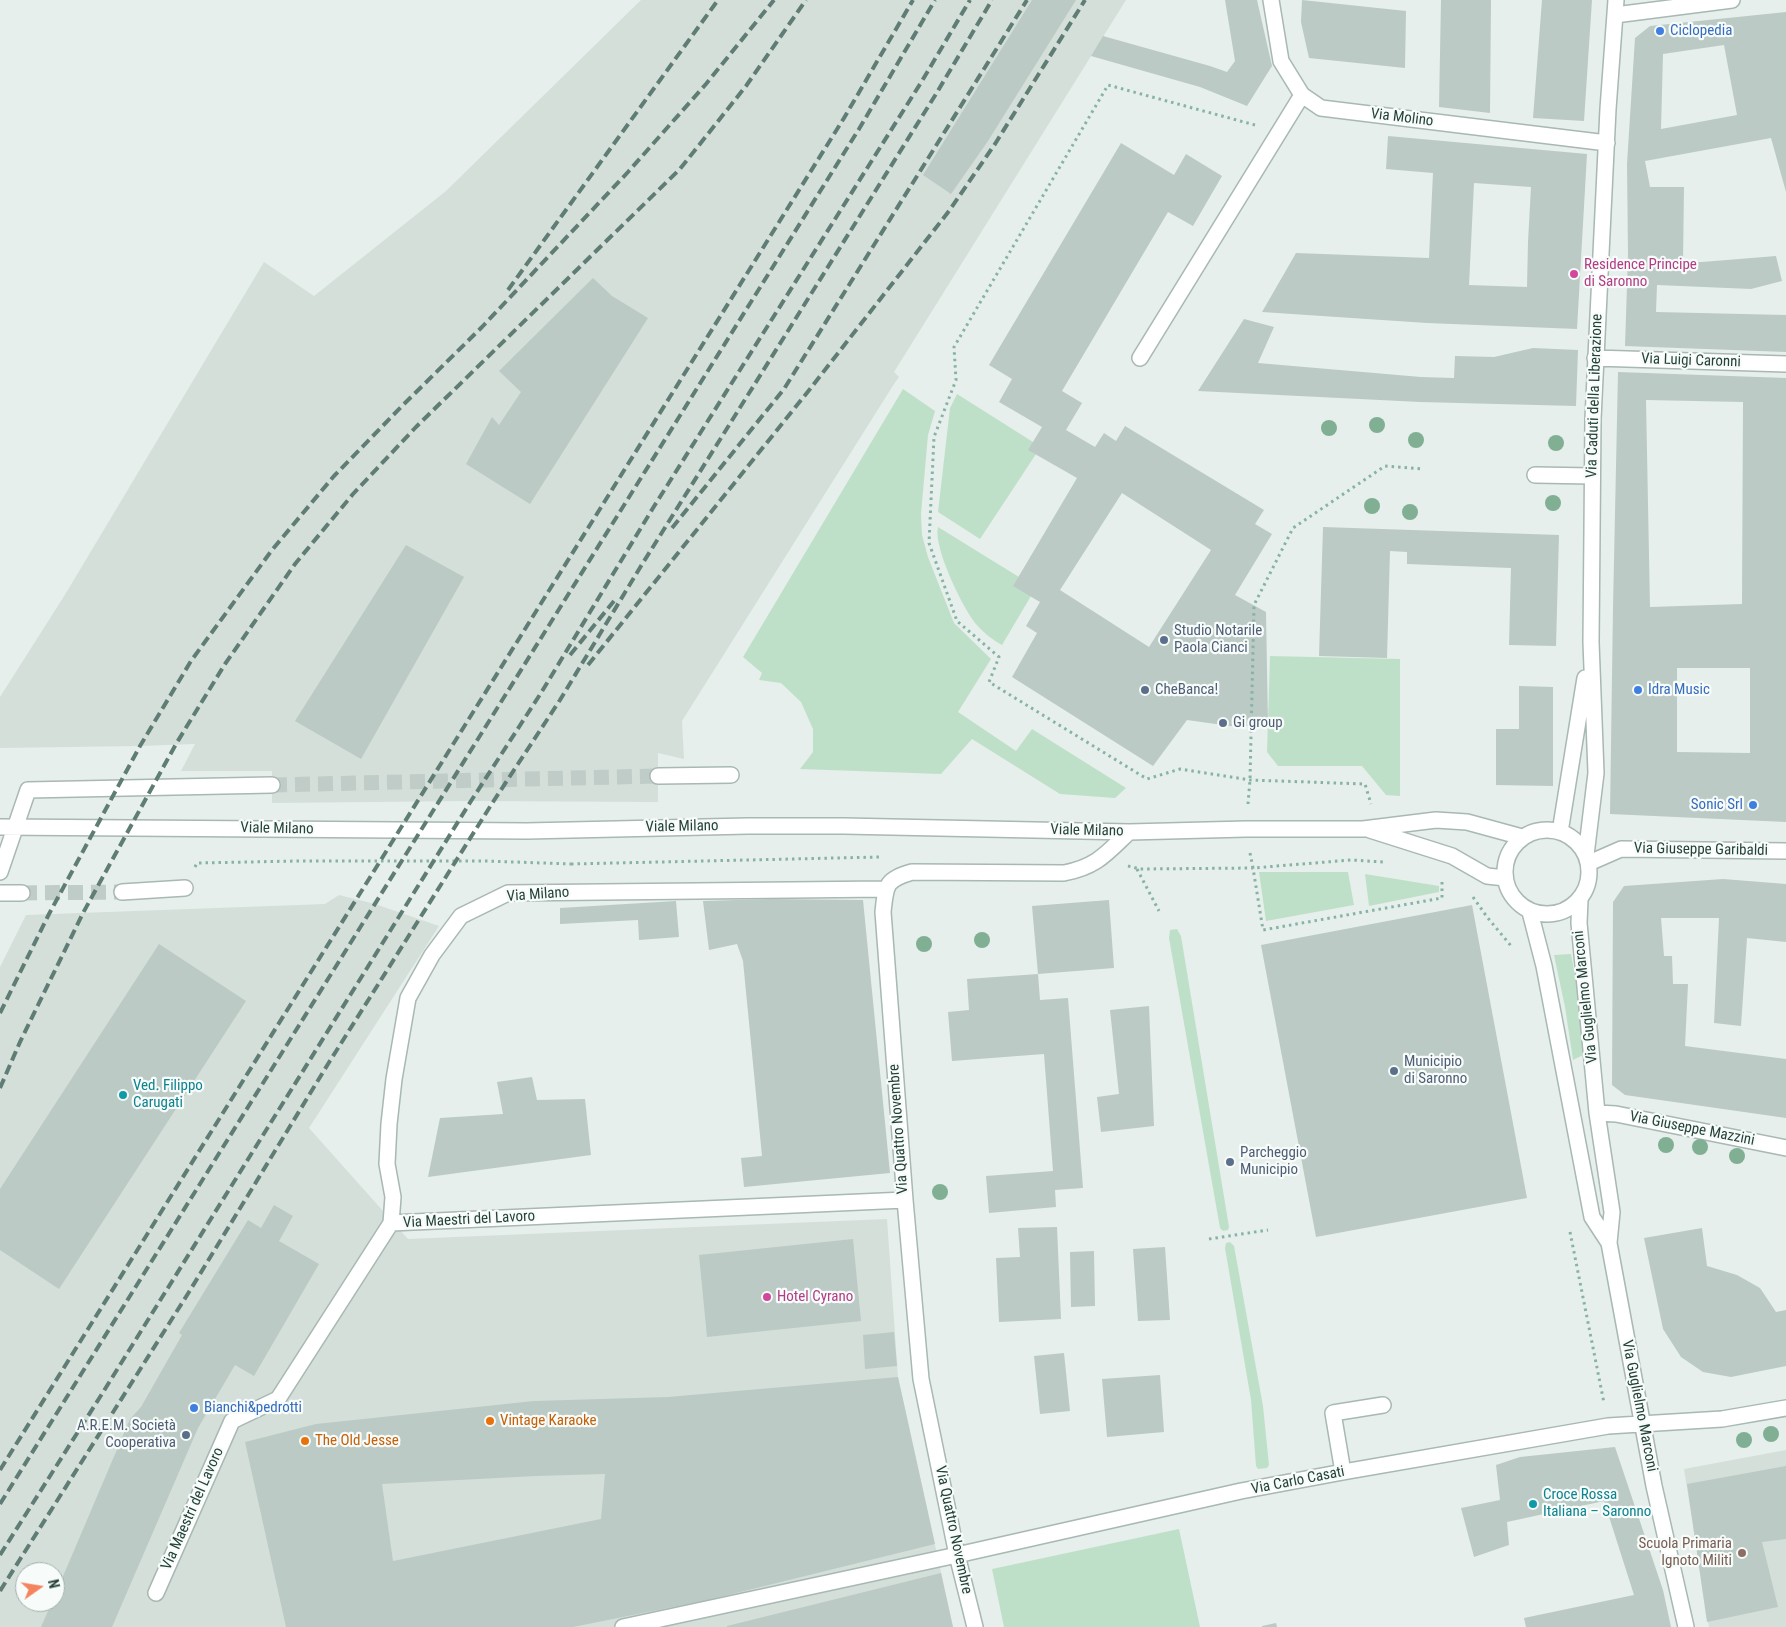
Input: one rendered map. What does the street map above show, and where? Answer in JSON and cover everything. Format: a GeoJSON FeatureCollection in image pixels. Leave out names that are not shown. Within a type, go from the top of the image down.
{"type":"FeatureCollection","features":[{"type":"Feature","properties":{"kind":"street","name":"Via Molino"},"geometry":{"type":"LineString","coordinates":[[1271,0],[1281,62],[1302,96],[1321,108],[1607,143]]}},
{"type":"Feature","properties":{"kind":"street"},"geometry":{"type":"LineString","coordinates":[[1616,7],[1732,0]]}},
{"type":"Feature","properties":{"kind":"street","name":"Via Caduti della Liberazione"},"geometry":{"type":"LineString","coordinates":[[1587,859],[1596,773],[1591,642],[1592,476],[1596,358],[1616,7]]}},
{"type":"Feature","properties":{"kind":"street"},"geometry":{"type":"LineString","coordinates":[[1140,358],[1302,96]]}},
{"type":"Feature","properties":{"kind":"street","name":"Via Luigi Caronni"},"geometry":{"type":"LineString","coordinates":[[1596,358],[1786,364]]}},
{"type":"Feature","properties":{"kind":"street"},"geometry":{"type":"LineString","coordinates":[[1536,475],[1592,476]]}},
{"type":"Feature","properties":{"kind":"street","name":"Via Caduti della Liberazione"},"geometry":{"type":"LineString","coordinates":[[1560,832],[1591,642]]}},
{"type":"Feature","properties":{"kind":"street"},"geometry":{"type":"LineString","coordinates":[[658,776],[731,775]]}},
{"type":"Feature","properties":{"kind":"street"},"geometry":{"type":"LineString","coordinates":[[0,872],[17,827],[28,790],[272,785]]}},
{"type":"Feature","properties":{"kind":"street","name":"Viale Milano"},"geometry":{"type":"LineString","coordinates":[[0,827],[527,831],[748,826],[844,826],[1129,832],[1363,829],[1436,820],[1467,822],[1522,837]]}},
{"type":"Feature","properties":{"kind":"street","name":"Viale Milano"},"geometry":{"type":"LineString","coordinates":[[1363,829],[1452,856],[1487,876],[1505,878]]}},
{"type":"Feature","properties":{"kind":"street"},"geometry":{"type":"LineString","coordinates":[[1539,830],[1560,832],[1566,834],[1580,845],[1587,859],[1589,873],[1587,887],[1580,900],[1567,910],[1552,915],[1530,912],[1521,906],[1510,893],[1505,878],[1506,862],[1512,848],[1522,837],[1539,830]]}},
{"type":"Feature","properties":{"kind":"street"},"geometry":{"type":"LineString","coordinates":[[885,889],[894,878],[912,872],[1064,873],[1082,869],[1100,860],[1129,832]]}},
{"type":"Feature","properties":{"kind":"street","name":"Via Giuseppe Garibaldi"},"geometry":{"type":"LineString","coordinates":[[1587,859],[1621,849],[1786,851]]}},
{"type":"Feature","properties":{"kind":"street"},"geometry":{"type":"LineString","coordinates":[[122,892],[185,888]]}},
{"type":"Feature","properties":{"kind":"street","name":"Via Quattro Novembre"},"geometry":{"type":"LineString","coordinates":[[885,889],[883,912],[921,1379],[975,1627]]}},
{"type":"Feature","properties":{"kind":"street","name":"Via Milano"},"geometry":{"type":"LineString","coordinates":[[391,1223],[394,1197],[387,1164],[390,1124],[394,1079],[408,998],[432,954],[461,916],[508,893],[885,889]]}},
{"type":"Feature","properties":{"kind":"street"},"geometry":{"type":"LineString","coordinates":[[0,893],[22,893]]}},
{"type":"Feature","properties":{"kind":"street","name":"Via Guglielmo Marconi"},"geometry":{"type":"LineString","coordinates":[[1580,900],[1579,923],[1597,1112],[1612,1212],[1609,1243],[1654,1486],[1686,1627]]}},
{"type":"Feature","properties":{"kind":"street","name":"Via Guglielmo Marconi"},"geometry":{"type":"LineString","coordinates":[[1530,912],[1544,966],[1592,1218],[1609,1243]]}},
{"type":"Feature","properties":{"kind":"street","name":"Via Giuseppe Mazzini"},"geometry":{"type":"LineString","coordinates":[[1597,1112],[1616,1114],[1786,1148]]}},
{"type":"Feature","properties":{"kind":"street","name":"Via Maestri del Lavoro"},"geometry":{"type":"LineString","coordinates":[[156,1593],[232,1421],[278,1399],[391,1223],[905,1200]]}},
{"type":"Feature","properties":{"kind":"street"},"geometry":{"type":"LineString","coordinates":[[1343,1472],[1333,1413],[1383,1405]]}},
{"type":"Feature","properties":{"kind":"street","name":"Via Carlo Casati"},"geometry":{"type":"LineString","coordinates":[[623,1627],[958,1555],[1241,1491],[1608,1426],[1722,1419],[1786,1408]]}},
{"type":"Feature","properties":{"kind":"path"},"geometry":{"type":"LineString","coordinates":[[1280,132],[1108,85],[954,347],[956,380],[934,436],[929,543],[957,620],[999,657],[989,682],[1147,780],[1180,769],[1250,780],[1365,784],[1372,806]]}},
{"type":"Feature","properties":{"kind":"path"},"geometry":{"type":"LineString","coordinates":[[1422,468],[1385,466],[1293,528],[1254,605],[1250,780],[1246,829],[1263,930],[1442,898],[1442,875],[1452,856]]}},
{"type":"Feature","properties":{"kind":"path"},"geometry":{"type":"LineString","coordinates":[[571,864],[888,857]]}},
{"type":"Feature","properties":{"kind":"path"},"geometry":{"type":"LineString","coordinates":[[1100,860],[1136,868],[1253,868],[1351,860],[1386,862]]}},
{"type":"Feature","properties":{"kind":"path"},"geometry":{"type":"LineString","coordinates":[[185,888],[196,863],[486,861],[554,864]]}},
{"type":"Feature","properties":{"kind":"path"},"geometry":{"type":"LineString","coordinates":[[1136,868],[1159,911]]}},
{"type":"Feature","properties":{"kind":"path"},"geometry":{"type":"LineString","coordinates":[[1208,1239],[1268,1230]]}},
{"type":"Feature","properties":{"kind":"shaded area"},"geometry":{"type":"Polygon","coordinates":[[[641,0],[1126,0],[894,372],[899,377],[682,721],[684,759],[658,753],[658,802],[272,803],[272,771],[181,771],[195,744],[0,748],[0,697],[66,593],[264,262],[314,296],[446,191],[641,0]]]}},
{"type":"Feature","properties":{"kind":"shaded area"},"geometry":{"type":"Polygon","coordinates":[[[339,895],[375,904],[439,926],[309,1128],[408,1239],[887,1219],[898,1377],[953,1627],[0,1627],[0,967],[26,915],[325,904],[339,895]]]}},
{"type":"Feature","properties":{"kind":"shaded area","name":"Scuola Primaria Ignoto Militi"},"geometry":{"type":"Polygon","coordinates":[[[1786,1450],[1786,1627],[1709,1627],[1684,1469],[1786,1450]]]}},
{"type":"Feature","properties":{"kind":"green space"},"geometry":{"type":"Polygon","coordinates":[[[903,389],[935,411],[928,435],[921,514],[922,535],[928,557],[954,623],[991,659],[958,712],[1016,751],[1032,729],[1126,788],[1115,798],[1060,794],[972,739],[941,774],[800,769],[813,752],[813,729],[801,702],[781,683],[759,680],[762,673],[743,657],[903,389]]]}},
{"type":"Feature","properties":{"kind":"green space"},"geometry":{"type":"Polygon","coordinates":[[[957,394],[1033,442],[1036,454],[980,539],[938,512],[950,408],[957,394]]]}},
{"type":"Feature","properties":{"kind":"green space"},"geometry":{"type":"Polygon","coordinates":[[[938,527],[1019,577],[1031,596],[1002,645],[991,638],[975,623],[963,604],[944,562],[940,548],[938,527]]]}},
{"type":"Feature","properties":{"kind":"green space"},"geometry":{"type":"Polygon","coordinates":[[[1270,656],[1400,659],[1400,796],[1386,795],[1362,766],[1278,766],[1267,752],[1270,656]]]}},
{"type":"Feature","properties":{"kind":"green space"},"geometry":{"type":"Polygon","coordinates":[[[1259,872],[1348,872],[1354,905],[1266,921],[1259,872]]]}},
{"type":"Feature","properties":{"kind":"green space"},"geometry":{"type":"Polygon","coordinates":[[[1365,874],[1439,886],[1439,892],[1369,906],[1365,874]]]}},
{"type":"Feature","properties":{"kind":"green space"},"geometry":{"type":"Polygon","coordinates":[[[1177,929],[1181,936],[1229,1227],[1228,1230],[1223,1231],[1220,1228],[1169,938],[1170,930],[1177,929]]]}},
{"type":"Feature","properties":{"kind":"green space"},"geometry":{"type":"Polygon","coordinates":[[[1571,954],[1579,996],[1583,1055],[1573,1060],[1565,1007],[1554,955],[1571,954]]]}},
{"type":"Feature","properties":{"kind":"green space"},"geometry":{"type":"Polygon","coordinates":[[[1230,1242],[1234,1246],[1263,1406],[1269,1465],[1267,1468],[1258,1469],[1256,1466],[1251,1400],[1225,1248],[1226,1243],[1230,1242]]]}},
{"type":"Feature","properties":{"kind":"green space"},"geometry":{"type":"Polygon","coordinates":[[[1179,1529],[1200,1627],[1004,1627],[992,1569],[1179,1529]]]}},
{"type":"Feature","properties":{"kind":"building"},"geometry":{"type":"Polygon","coordinates":[[[1032,0],[1076,0],[988,141],[951,194],[923,175],[1032,0]]]}},
{"type":"Feature","properties":{"kind":"building"},"geometry":{"type":"Polygon","coordinates":[[[1225,0],[1257,0],[1272,66],[1247,106],[1200,87],[1091,56],[1103,36],[1227,72],[1235,61],[1225,0]]]}},
{"type":"Feature","properties":{"kind":"building"},"geometry":{"type":"Polygon","coordinates":[[[1302,0],[1406,11],[1405,68],[1309,58],[1301,22],[1302,0]]]}},
{"type":"Feature","properties":{"kind":"building"},"geometry":{"type":"Polygon","coordinates":[[[1441,0],[1491,0],[1490,113],[1439,107],[1441,0]]]}},
{"type":"Feature","properties":{"kind":"building"},"geometry":{"type":"Polygon","coordinates":[[[1542,0],[1592,0],[1584,121],[1533,118],[1542,0]]]}},
{"type":"Feature","properties":{"kind":"building"},"geometry":{"type":"Polygon","coordinates":[[[1786,12],[1786,192],[1771,138],[1645,161],[1650,187],[1684,187],[1683,262],[1776,256],[1782,281],[1751,289],[1657,285],[1656,312],[1786,315],[1786,352],[1625,346],[1628,255],[1627,164],[1635,38],[1650,26],[1786,12]],[[1724,45],[1663,54],[1661,129],[1737,115],[1724,45]]]}},
{"type":"Feature","properties":{"kind":"building"},"geometry":{"type":"Polygon","coordinates":[[[1388,136],[1587,154],[1577,329],[1427,323],[1262,312],[1296,253],[1429,258],[1433,173],[1386,169],[1388,136]],[[1474,183],[1469,285],[1527,287],[1531,187],[1474,183]]]}},
{"type":"Feature","properties":{"kind":"building"},"geometry":{"type":"Polygon","coordinates":[[[1121,143],[1174,175],[1186,154],[1222,176],[1193,226],[1168,212],[1062,391],[1082,403],[1066,430],[1095,447],[1104,433],[1116,441],[1125,426],[1264,510],[1255,524],[1272,534],[1235,595],[1266,612],[1268,726],[1230,726],[1187,720],[1153,766],[1012,677],[1037,633],[1026,626],[1040,602],[1013,586],[1077,478],[1028,450],[1042,427],[999,402],[1012,379],[989,365],[1121,143]],[[1122,493],[1060,590],[1149,647],[1211,550],[1122,493]]]}},
{"type":"Feature","properties":{"kind":"building"},"geometry":{"type":"Polygon","coordinates":[[[593,278],[612,296],[648,318],[530,504],[466,464],[492,417],[499,425],[521,392],[499,371],[593,278]]]}},
{"type":"Feature","properties":{"kind":"building"},"geometry":{"type":"Polygon","coordinates":[[[1244,319],[1274,327],[1258,363],[1421,377],[1454,378],[1455,356],[1494,357],[1533,348],[1578,350],[1576,406],[1420,402],[1198,391],[1244,319]]]}},
{"type":"Feature","properties":{"kind":"building"},"geometry":{"type":"Polygon","coordinates":[[[1618,372],[1786,378],[1786,822],[1610,814],[1618,372]],[[1646,400],[1650,607],[1742,604],[1743,402],[1646,400]],[[1677,668],[1677,752],[1750,753],[1750,668],[1677,668]]]}},
{"type":"Feature","properties":{"kind":"building"},"geometry":{"type":"Polygon","coordinates":[[[1323,527],[1559,535],[1556,646],[1509,645],[1511,568],[1407,564],[1407,552],[1390,551],[1387,658],[1319,656],[1323,527]]]}},
{"type":"Feature","properties":{"kind":"building"},"geometry":{"type":"Polygon","coordinates":[[[406,545],[464,577],[361,759],[295,721],[406,545]]]}},
{"type":"Feature","properties":{"kind":"building"},"geometry":{"type":"Polygon","coordinates":[[[1519,686],[1553,687],[1553,786],[1496,785],[1496,729],[1519,729],[1519,686]]]}},
{"type":"Feature","properties":{"kind":"building"},"geometry":{"type":"Polygon","coordinates":[[[1723,879],[1786,884],[1786,942],[1747,938],[1741,1026],[1714,1023],[1719,918],[1661,918],[1664,956],[1672,956],[1673,984],[1688,984],[1685,1046],[1786,1059],[1786,1118],[1625,1095],[1612,1085],[1613,902],[1624,886],[1723,879]]]}},
{"type":"Feature","properties":{"kind":"building"},"geometry":{"type":"Polygon","coordinates":[[[771,899],[863,900],[890,1173],[744,1187],[741,1158],[762,1156],[743,961],[737,944],[709,950],[703,901],[771,899]]]}},
{"type":"Feature","properties":{"kind":"building"},"geometry":{"type":"Polygon","coordinates":[[[1109,900],[1114,968],[1038,974],[1032,906],[1109,900]]]}},
{"type":"Feature","properties":{"kind":"building"},"geometry":{"type":"Polygon","coordinates":[[[676,901],[679,937],[639,940],[638,920],[560,924],[560,908],[676,901]]]}},
{"type":"Feature","properties":{"kind":"building","name":"Municipio di Saronno"},"geometry":{"type":"Polygon","coordinates":[[[1472,905],[1527,1198],[1316,1237],[1261,945],[1472,905]]]}},
{"type":"Feature","properties":{"kind":"building","name":"Ved. Filippo Carugati"},"geometry":{"type":"Polygon","coordinates":[[[159,944],[246,1001],[59,1289],[0,1250],[0,1189],[159,944]]]}},
{"type":"Feature","properties":{"kind":"building"},"geometry":{"type":"Polygon","coordinates":[[[1038,974],[1040,1000],[1068,998],[1083,1188],[1055,1190],[1056,1207],[989,1213],[986,1176],[1053,1171],[1044,1054],[952,1061],[948,1012],[969,1010],[967,979],[1038,974]]]}},
{"type":"Feature","properties":{"kind":"building"},"geometry":{"type":"Polygon","coordinates":[[[1149,1006],[1154,1126],[1101,1132],[1097,1097],[1119,1094],[1110,1010],[1149,1006]]]}},
{"type":"Feature","properties":{"kind":"building"},"geometry":{"type":"Polygon","coordinates":[[[532,1077],[537,1100],[585,1099],[591,1155],[428,1177],[440,1118],[503,1114],[497,1082],[532,1077]]]}},
{"type":"Feature","properties":{"kind":"building"},"geometry":{"type":"Polygon","coordinates":[[[274,1205],[293,1216],[279,1241],[319,1264],[254,1376],[235,1365],[198,1428],[112,1627],[41,1627],[48,1612],[65,1612],[65,1572],[130,1419],[141,1407],[182,1335],[179,1333],[248,1220],[261,1228],[274,1205]]]}},
{"type":"Feature","properties":{"kind":"building"},"geometry":{"type":"Polygon","coordinates":[[[1057,1227],[1061,1319],[999,1322],[996,1258],[1020,1257],[1018,1228],[1057,1227]]]}},
{"type":"Feature","properties":{"kind":"building"},"geometry":{"type":"Polygon","coordinates":[[[1702,1228],[1707,1266],[1737,1275],[1760,1288],[1776,1312],[1786,1310],[1786,1366],[1731,1377],[1703,1372],[1681,1357],[1663,1329],[1644,1238],[1702,1228]]]}},
{"type":"Feature","properties":{"kind":"building"},"geometry":{"type":"Polygon","coordinates":[[[853,1239],[861,1321],[707,1337],[699,1255],[853,1239]]]}},
{"type":"Feature","properties":{"kind":"building"},"geometry":{"type":"Polygon","coordinates":[[[1165,1247],[1170,1320],[1138,1321],[1133,1249],[1165,1247]]]}},
{"type":"Feature","properties":{"kind":"building"},"geometry":{"type":"Polygon","coordinates":[[[1094,1251],[1095,1306],[1071,1307],[1070,1252],[1094,1251]]]}},
{"type":"Feature","properties":{"kind":"building"},"geometry":{"type":"Polygon","coordinates":[[[894,1332],[897,1366],[865,1369],[863,1335],[894,1332]]]}},
{"type":"Feature","properties":{"kind":"building"},"geometry":{"type":"Polygon","coordinates":[[[1064,1353],[1070,1411],[1040,1414],[1034,1356],[1064,1353]]]}},
{"type":"Feature","properties":{"kind":"building"},"geometry":{"type":"Polygon","coordinates":[[[1160,1375],[1164,1432],[1107,1437],[1102,1379],[1160,1375]]]}},
{"type":"Feature","properties":{"kind":"building"},"geometry":{"type":"Polygon","coordinates":[[[898,1377],[935,1544],[708,1600],[573,1627],[286,1627],[245,1442],[316,1424],[534,1401],[668,1397],[898,1377]],[[605,1474],[382,1484],[393,1561],[601,1519],[605,1474]]]}},
{"type":"Feature","properties":{"kind":"building"},"geometry":{"type":"Polygon","coordinates":[[[1615,1447],[1663,1590],[1671,1627],[1526,1627],[1524,1618],[1634,1595],[1604,1501],[1507,1522],[1509,1545],[1474,1557],[1461,1508],[1500,1500],[1496,1465],[1520,1457],[1615,1447]]]}},
{"type":"Feature","properties":{"kind":"building","name":"Scuola Primaria Ignoto Militi"},"geometry":{"type":"Polygon","coordinates":[[[1786,1466],[1786,1539],[1762,1542],[1778,1607],[1707,1622],[1687,1484],[1786,1466]]]}},
{"type":"Feature","properties":{"kind":"building"},"geometry":{"type":"Polygon","coordinates":[[[941,1573],[953,1627],[727,1627],[727,1626],[941,1573]]]}},
{"type":"Feature","properties":{"kind":"building"},"geometry":{"type":"Polygon","coordinates":[[[1276,1623],[1277,1627],[1262,1627],[1262,1626],[1276,1623]]]}},
{"type":"Feature","properties":{"kind":"tunnel"},"geometry":{"type":"LineString","coordinates":[[272,785],[658,776]]}},
{"type":"Feature","properties":{"kind":"tunnel"},"geometry":{"type":"LineString","coordinates":[[22,893],[122,892]]}},
{"type":"Feature","properties":{"kind":"railway"},"geometry":{"type":"LineString","coordinates":[[508,290],[718,0]]}},
{"type":"Feature","properties":{"kind":"railway"},"geometry":{"type":"LineString","coordinates":[[0,1013],[49,914],[140,746],[191,661],[272,550],[334,476],[482,327],[628,172],[706,84],[774,0]]}},
{"type":"Feature","properties":{"kind":"railway"},"geometry":{"type":"LineString","coordinates":[[0,1088],[20,1042],[83,913],[176,744],[225,664],[295,564],[353,494],[416,427],[680,169],[746,86],[806,0]]}},
{"type":"Feature","properties":{"kind":"railway"},"geometry":{"type":"LineString","coordinates":[[0,1470],[844,118],[913,0]]}},
{"type":"Feature","properties":{"kind":"railway"},"geometry":{"type":"LineString","coordinates":[[0,1504],[859,129],[935,0]]}},
{"type":"Feature","properties":{"kind":"railway"},"geometry":{"type":"LineString","coordinates":[[0,1555],[471,801],[541,693],[653,508],[922,81],[970,0]]}},
{"type":"Feature","properties":{"kind":"railway"},"geometry":{"type":"LineString","coordinates":[[0,1591],[189,1292],[328,1064],[493,802],[560,700],[641,566],[936,94],[992,0]]}},
{"type":"Feature","properties":{"kind":"railway"},"geometry":{"type":"LineString","coordinates":[[672,528],[784,389],[1027,0]]}},
{"type":"Feature","properties":{"kind":"railway"},"geometry":{"type":"LineString","coordinates":[[588,665],[810,389],[949,211],[995,144],[1085,0]]}},
{"type":"Feature","properties":{"kind":"railway"},"geometry":{"type":"LineString","coordinates":[[570,655],[614,601]]}},
{"type":"Feature","properties":{"kind":"place","name":"Ciclopedia"},"geometry":{"type":"Point","coordinates":[1660,31]}},
{"type":"Feature","properties":{"kind":"place","name":"Residence Principe di Saronno"},"geometry":{"type":"Point","coordinates":[1574,274]}},
{"type":"Feature","properties":{"kind":"place","name":"Studio Notarile Paola Cianci"},"geometry":{"type":"Point","coordinates":[1164,640]}},
{"type":"Feature","properties":{"kind":"place","name":"CheBanca!"},"geometry":{"type":"Point","coordinates":[1145,690]}},
{"type":"Feature","properties":{"kind":"place","name":"Idra Music"},"geometry":{"type":"Point","coordinates":[1638,690]}},
{"type":"Feature","properties":{"kind":"place","name":"Gi group"},"geometry":{"type":"Point","coordinates":[1223,723]}},
{"type":"Feature","properties":{"kind":"place","name":"Sonic Srl"},"geometry":{"type":"Point","coordinates":[1753,805]}},
{"type":"Feature","properties":{"kind":"place","name":"Municipio di Saronno"},"geometry":{"type":"Point","coordinates":[1394,1071]}},
{"type":"Feature","properties":{"kind":"place","name":"Ved. Filippo Carugati"},"geometry":{"type":"Point","coordinates":[123,1095]}},
{"type":"Feature","properties":{"kind":"place","name":"Parcheggio Municipio"},"geometry":{"type":"Point","coordinates":[1230,1162]}},
{"type":"Feature","properties":{"kind":"place","name":"Hotel Cyrano"},"geometry":{"type":"Point","coordinates":[767,1297]}},
{"type":"Feature","properties":{"kind":"place","name":"Bianchi&pedrotti"},"geometry":{"type":"Point","coordinates":[194,1408]}},
{"type":"Feature","properties":{"kind":"place","name":"Vintage Karaoke"},"geometry":{"type":"Point","coordinates":[490,1421]}},
{"type":"Feature","properties":{"kind":"place","name":"A.R.E.M. Società Cooperativa"},"geometry":{"type":"Point","coordinates":[186,1435]}},
{"type":"Feature","properties":{"kind":"place","name":"The Old Jesse"},"geometry":{"type":"Point","coordinates":[305,1441]}},
{"type":"Feature","properties":{"kind":"place","name":"Croce Rossa Italiana – Saronno"},"geometry":{"type":"Point","coordinates":[1533,1504]}},
{"type":"Feature","properties":{"kind":"place","name":"Scuola Primaria Ignoto Militi"},"geometry":{"type":"Point","coordinates":[1742,1553]}}]}
